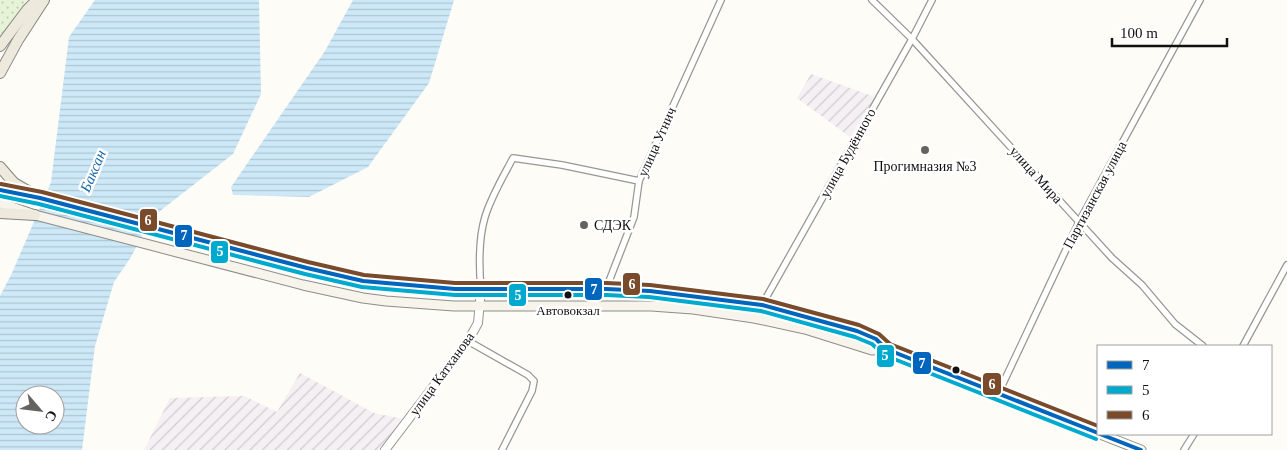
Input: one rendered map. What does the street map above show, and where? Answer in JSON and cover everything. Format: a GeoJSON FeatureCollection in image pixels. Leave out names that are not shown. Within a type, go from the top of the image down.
{"type":"FeatureCollection","features":[{"type":"Feature","properties":{"kind":"main road"},"geometry":{"type":"LineString","coordinates":[[0,46],[27,10],[37,0]]}},
{"type":"Feature","properties":{"kind":"main road"},"geometry":{"type":"LineString","coordinates":[[0,73],[18,40],[44,0]]}},
{"type":"Feature","properties":{"kind":"main road"},"geometry":{"type":"LineString","coordinates":[[0,167],[14,182],[40,198]]}},
{"type":"Feature","properties":{"kind":"main road"},"geometry":{"type":"LineString","coordinates":[[0,190],[40,198],[154,229],[355,279],[398,285],[481,290],[606,289],[650,291],[762,304],[857,331],[876,339],[886,349],[1097,432]]}},
{"type":"Feature","properties":{"kind":"main road"},"geometry":{"type":"LineString","coordinates":[[0,203],[35,215],[303,285],[363,298],[454,306],[652,306],[693,309],[754,318],[805,329],[872,350],[886,349]]}},
{"type":"Feature","properties":{"kind":"main road"},"geometry":{"type":"LineString","coordinates":[[0,212],[35,215]]}},
{"type":"Feature","properties":{"kind":"main road"},"geometry":{"type":"LineString","coordinates":[[1104,435],[1141,450]]}},
{"type":"Feature","properties":{"kind":"street","name":"улица Угнич"},"geometry":{"type":"LineString","coordinates":[[606,289],[634,217],[639,181],[721,0]]}},
{"type":"Feature","properties":{"kind":"street","name":"улица Мира"},"geometry":{"type":"LineString","coordinates":[[872,0],[912,39],[1078,222],[1142,286],[1175,324],[1202,345]]}},
{"type":"Feature","properties":{"kind":"street","name":"улица Будённого"},"geometry":{"type":"LineString","coordinates":[[762,304],[912,39],[932,0]]}},
{"type":"Feature","properties":{"kind":"street","name":"Партизанская улица"},"geometry":{"type":"LineString","coordinates":[[998,394],[1078,222],[1200,0]]}},
{"type":"Feature","properties":{"kind":"street"},"geometry":{"type":"LineString","coordinates":[[481,290],[480,254],[484,218],[499,182],[513,158],[562,165],[639,181]]}},
{"type":"Feature","properties":{"kind":"street"},"geometry":{"type":"LineString","coordinates":[[1244,345],[1287,265]]}},
{"type":"Feature","properties":{"kind":"street","name":"улица Катханова"},"geometry":{"type":"LineString","coordinates":[[385,450],[468,341],[478,323],[481,290]]}},
{"type":"Feature","properties":{"kind":"street"},"geometry":{"type":"LineString","coordinates":[[468,341],[528,375],[534,381],[532,391],[502,450]]}},
{"type":"Feature","properties":{"kind":"street"},"geometry":{"type":"LineString","coordinates":[[1184,450],[1193,435]]}},
{"type":"Feature","properties":{"kind":"shaded area"},"geometry":{"type":"Polygon","coordinates":[[[811,74],[875,97],[850,137],[797,98],[811,74]]]}},
{"type":"Feature","properties":{"kind":"shaded area"},"geometry":{"type":"Polygon","coordinates":[[[300,373],[374,413],[408,420],[385,450],[144,450],[170,398],[244,396],[277,412],[300,373]]]}},
{"type":"Feature","properties":{"kind":"green space"},"geometry":{"type":"Polygon","coordinates":[[[0,0],[27,0],[0,36],[0,0]]]}},
{"type":"Feature","properties":{"kind":"water","name":"Баксан"},"geometry":{"type":"Polygon","coordinates":[[[95,0],[259,0],[261,94],[233,154],[160,211],[149,223],[131,257],[114,282],[95,346],[82,450],[0,450],[0,296],[12,273],[51,182],[69,37],[95,0]]]}},
{"type":"Feature","properties":{"kind":"water"},"geometry":{"type":"Polygon","coordinates":[[[353,0],[454,0],[429,83],[368,167],[309,197],[233,195],[231,187],[325,51],[353,0]]]}},
{"type":"Feature","properties":{"kind":"transit line","name":"6"},"geometry":{"type":"LineString","coordinates":[[1,184],[42,192],[364,275],[455,283],[606,283],[650,285],[763,299],[859,325],[879,334],[890,344],[1097,426]]}},
{"type":"Feature","properties":{"kind":"transit line","name":"7"},"geometry":{"type":"LineString","coordinates":[[0,190],[40,198],[363,281],[455,289],[606,289],[650,291],[762,305],[857,331],[876,339],[886,349],[1097,433]]}},
{"type":"Feature","properties":{"kind":"transit line","name":"5"},"geometry":{"type":"LineString","coordinates":[[0,196],[39,204],[305,274],[362,287],[455,295],[606,295],[649,297],[761,311],[855,337],[872,344],[884,355],[1096,439]]}},
{"type":"Feature","properties":{"kind":"transit line","name":"7"},"geometry":{"type":"LineString","coordinates":[[1103,435],[1141,450]]}},
{"type":"Feature","properties":{"kind":"place","name":"Прогимназия №3"},"geometry":{"type":"Point","coordinates":[925,150]}},
{"type":"Feature","properties":{"kind":"place","name":"СДЭК"},"geometry":{"type":"Point","coordinates":[584,225]}},
{"type":"Feature","properties":{"kind":"place","name":"Автовокзал"},"geometry":{"type":"Point","coordinates":[568,295]}}]}
